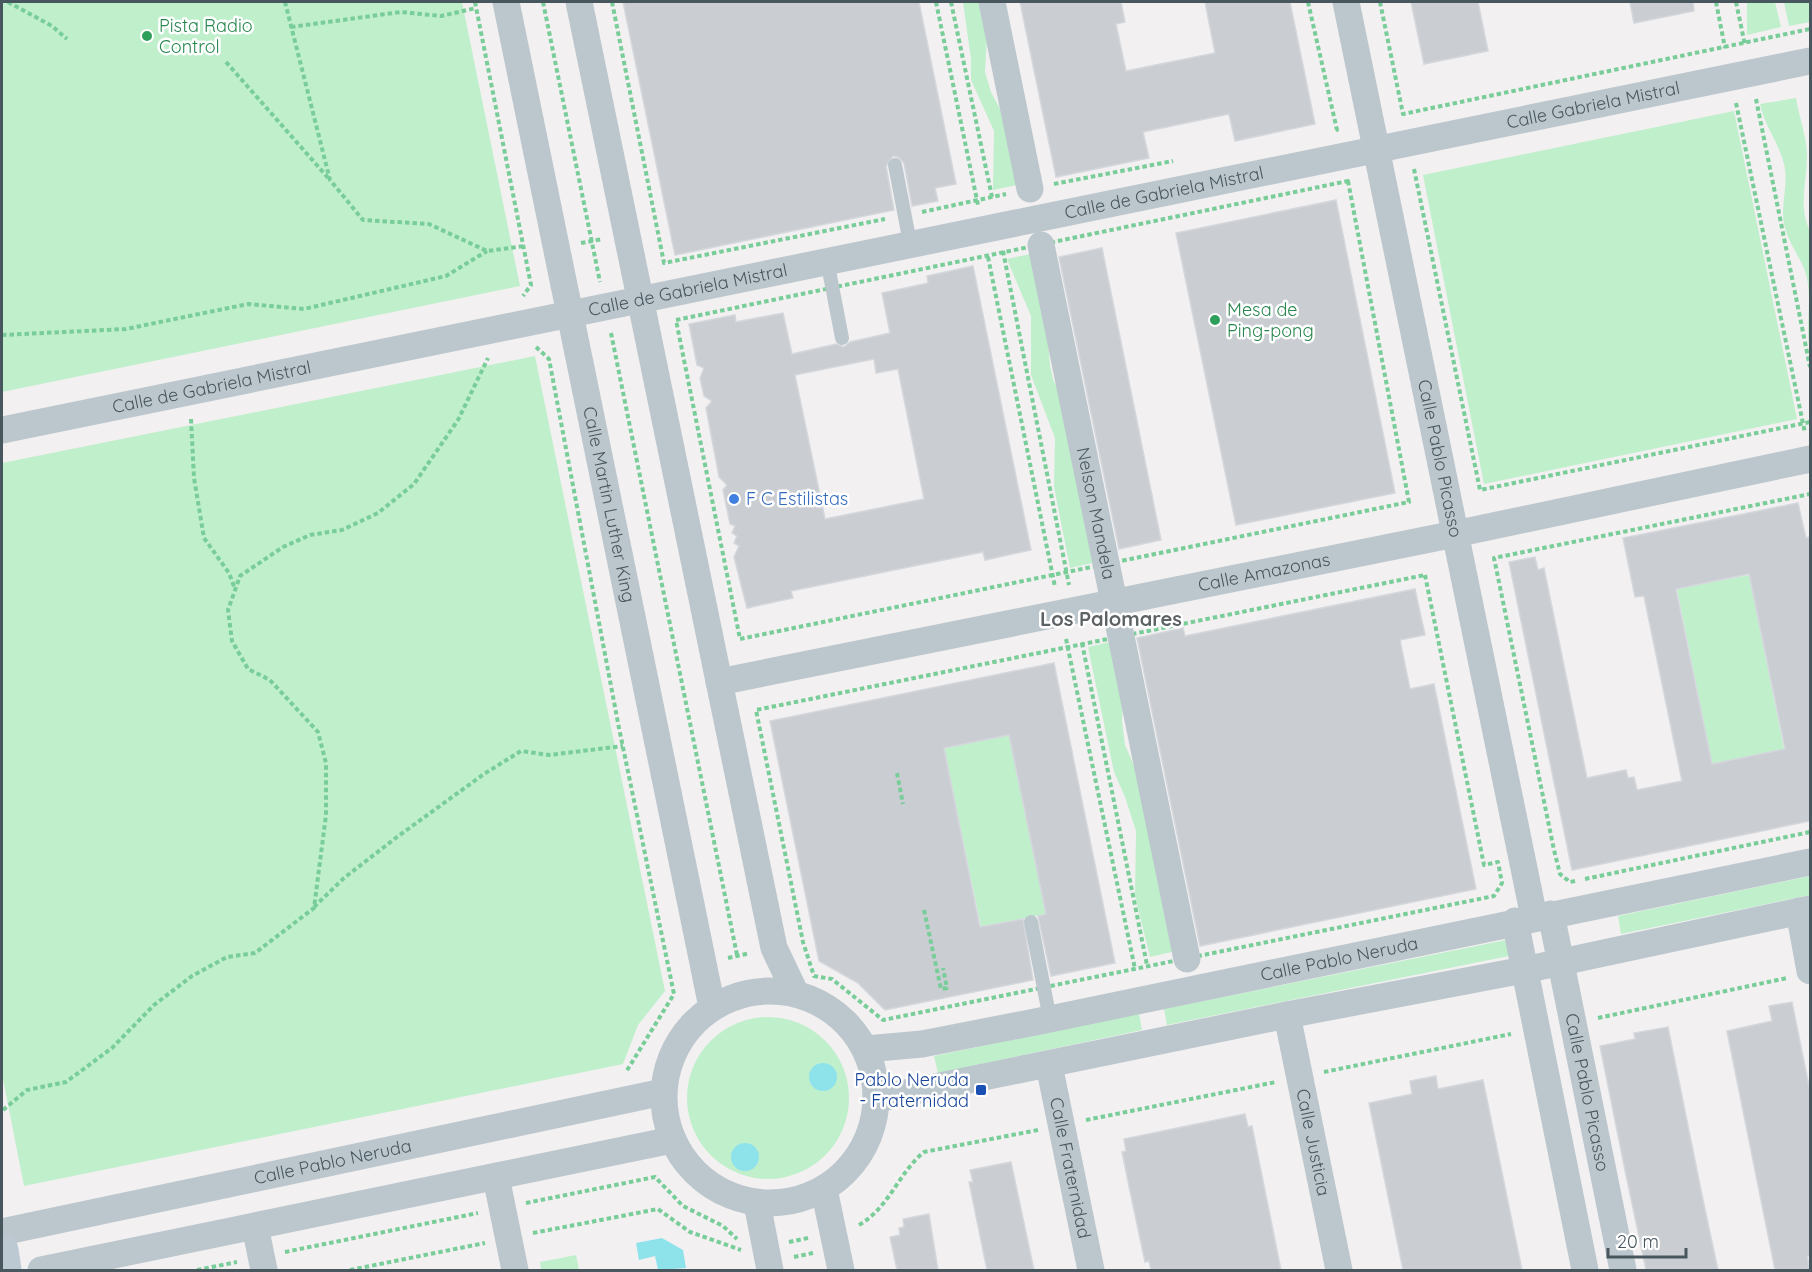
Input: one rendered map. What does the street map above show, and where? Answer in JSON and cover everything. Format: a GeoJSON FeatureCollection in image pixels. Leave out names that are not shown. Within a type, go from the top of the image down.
{"type":"FeatureCollection","features":[{"type":"Feature","properties":{"kind":"street","name":"Calle Martin Luther King"},"geometry":{"type":"LineString","coordinates":[[506,2],[712,1007]]}},
{"type":"Feature","properties":{"kind":"street"},"geometry":{"type":"LineString","coordinates":[[579,2],[774,948],[796,994]]}},
{"type":"Feature","properties":{"kind":"street"},"geometry":{"type":"LineString","coordinates":[[992,2],[1030,189]]}},
{"type":"Feature","properties":{"kind":"street","name":"Calle Pablo Picasso"},"geometry":{"type":"LineString","coordinates":[[1346,2],[1533,917],[1559,963],[1623,1270]]}},
{"type":"Feature","properties":{"kind":"street","name":"Calle Gabriela Mistral"},"geometry":{"type":"LineString","coordinates":[[1376,151],[1810,60]]}},
{"type":"Feature","properties":{"kind":"street","name":"Calle de Gabriela Mistral"},"geometry":{"type":"LineString","coordinates":[[2,430],[910,243],[1376,151]]}},
{"type":"Feature","properties":{"kind":"street","name":"Nelson Mandela"},"geometry":{"type":"LineString","coordinates":[[1041,245],[1187,959]]}},
{"type":"Feature","properties":{"kind":"street","name":"Calle Amazonas"},"geometry":{"type":"LineString","coordinates":[[722,694],[1068,612],[1810,459]]}},
{"type":"Feature","properties":{"kind":"street","name":"Calle Pablo Neruda"},"geometry":{"type":"LineString","coordinates":[[866,1049],[921,1044],[1050,1019],[1533,917],[1810,862]]}},
{"type":"Feature","properties":{"kind":"street"},"geometry":{"type":"LineString","coordinates":[[876,1099],[1287,1015],[1559,963],[1804,910],[1799,974]]}},
{"type":"Feature","properties":{"kind":"street","name":"Calle Pablo Picasso"},"geometry":{"type":"LineString","coordinates":[[1533,917],[1524,970],[1585,1270]]}},
{"type":"Feature","properties":{"kind":"street"},"geometry":{"type":"LineString","coordinates":[[774,990],[796,994],[820,1003],[838,1016],[866,1049],[876,1099],[871,1126],[861,1150],[845,1173],[824,1189],[792,1201],[757,1203],[732,1198],[706,1183],[672,1140],[663,1092],[677,1043],[712,1007],[729,995],[774,990]]}},
{"type":"Feature","properties":{"kind":"street","name":"Calle Justicia"},"geometry":{"type":"LineString","coordinates":[[1287,1015],[1339,1270]]}},
{"type":"Feature","properties":{"kind":"street","name":"Calle Fraternidad"},"geometry":{"type":"LineString","coordinates":[[1049,1065],[1091,1270]]}},
{"type":"Feature","properties":{"kind":"street","name":"Calle Pablo Neruda"},"geometry":{"type":"LineString","coordinates":[[2,1232],[663,1092]]}},
{"type":"Feature","properties":{"kind":"street"},"geometry":{"type":"LineString","coordinates":[[41,1270],[672,1140]]}},
{"type":"Feature","properties":{"kind":"street"},"geometry":{"type":"LineString","coordinates":[[496,1177],[515,1270]]}},
{"type":"Feature","properties":{"kind":"street"},"geometry":{"type":"LineString","coordinates":[[824,1189],[836,1250]]}},
{"type":"Feature","properties":{"kind":"street"},"geometry":{"type":"LineString","coordinates":[[757,1203],[768,1260]]}},
{"type":"Feature","properties":{"kind":"street"},"geometry":{"type":"LineString","coordinates":[[255,1226],[264,1270]]}},
{"type":"Feature","properties":{"kind":"street"},"geometry":{"type":"LineString","coordinates":[[2,1250],[5,1270]]}},
{"type":"Feature","properties":{"kind":"lane"},"geometry":{"type":"LineString","coordinates":[[895,165],[910,243]]}},
{"type":"Feature","properties":{"kind":"lane"},"geometry":{"type":"LineString","coordinates":[[827,260],[842,338]]}},
{"type":"Feature","properties":{"kind":"lane"},"geometry":{"type":"LineString","coordinates":[[1031,922],[1050,1019]]}},
{"type":"Feature","properties":{"kind":"path"},"geometry":{"type":"LineString","coordinates":[[8,2],[52,26],[67,39]]}},
{"type":"Feature","properties":{"kind":"path"},"geometry":{"type":"LineString","coordinates":[[285,2],[330,180]]}},
{"type":"Feature","properties":{"kind":"path"},"geometry":{"type":"LineString","coordinates":[[475,2],[525,246],[531,285],[521,299]]}},
{"type":"Feature","properties":{"kind":"path"},"geometry":{"type":"LineString","coordinates":[[543,2],[737,956]]}},
{"type":"Feature","properties":{"kind":"path"},"geometry":{"type":"LineString","coordinates":[[612,2],[664,263],[977,201]]}},
{"type":"Feature","properties":{"kind":"path"},"geometry":{"type":"LineString","coordinates":[[936,2],[977,201],[990,227],[988,258],[1053,576],[1082,644],[1147,965]]}},
{"type":"Feature","properties":{"kind":"path"},"geometry":{"type":"LineString","coordinates":[[951,2],[990,227],[1067,574],[1068,647],[1135,968]]}},
{"type":"Feature","properties":{"kind":"path"},"geometry":{"type":"LineString","coordinates":[[1308,2],[1337,130],[1326,132]]}},
{"type":"Feature","properties":{"kind":"path"},"geometry":{"type":"LineString","coordinates":[[1380,2],[1403,114],[1810,29]]}},
{"type":"Feature","properties":{"kind":"path"},"geometry":{"type":"LineString","coordinates":[[1716,2],[1725,47],[1741,74],[1810,367]]}},
{"type":"Feature","properties":{"kind":"path"},"geometry":{"type":"LineString","coordinates":[[1736,2],[1745,42],[1736,104],[1803,423]]}},
{"type":"Feature","properties":{"kind":"path"},"geometry":{"type":"LineString","coordinates":[[291,27],[401,12],[441,16],[476,8]]}},
{"type":"Feature","properties":{"kind":"path"},"geometry":{"type":"LineString","coordinates":[[226,62],[363,220],[429,224],[488,251]]}},
{"type":"Feature","properties":{"kind":"path"},"geometry":{"type":"LineString","coordinates":[[1725,106],[1736,104]]}},
{"type":"Feature","properties":{"kind":"path"},"geometry":{"type":"LineString","coordinates":[[1030,189],[1178,160]]}},
{"type":"Feature","properties":{"kind":"path"},"geometry":{"type":"LineString","coordinates":[[1425,167],[1414,169],[1480,490],[1810,422]]}},
{"type":"Feature","properties":{"kind":"path"},"geometry":{"type":"LineString","coordinates":[[988,258],[675,320],[740,639],[1067,574],[1409,502],[1348,181],[1041,245]]}},
{"type":"Feature","properties":{"kind":"path"},"geometry":{"type":"LineString","coordinates":[[526,254],[657,227]]}},
{"type":"Feature","properties":{"kind":"path"},"geometry":{"type":"LineString","coordinates":[[2,335],[126,329],[196,312],[248,304],[304,309],[446,276],[488,251],[525,246]]}},
{"type":"Feature","properties":{"kind":"path"},"geometry":{"type":"LineString","coordinates":[[506,326],[510,350],[534,345],[549,358],[619,728],[674,994],[640,1046],[628,1072],[619,1073]]}},
{"type":"Feature","properties":{"kind":"path"},"geometry":{"type":"LineString","coordinates":[[314,908],[326,815],[326,763],[318,732],[270,680],[248,669],[232,641],[228,610],[240,576],[283,547],[310,535],[342,530],[378,513],[414,484],[458,420],[489,354]]}},
{"type":"Feature","properties":{"kind":"path"},"geometry":{"type":"LineString","coordinates":[[191,415],[191,446],[204,538],[229,573],[235,589]]}},
{"type":"Feature","properties":{"kind":"path"},"geometry":{"type":"LineString","coordinates":[[1810,494],[1494,558],[1560,874],[1570,882],[1810,832]]}},
{"type":"Feature","properties":{"kind":"path"},"geometry":{"type":"LineString","coordinates":[[1425,575],[1484,865],[1498,862],[1502,883],[1494,896],[883,1020],[832,979],[814,976],[803,942],[756,710],[1122,637],[1425,575]]}},
{"type":"Feature","properties":{"kind":"path"},"geometry":{"type":"LineString","coordinates":[[619,728],[688,713],[722,694]]}},
{"type":"Feature","properties":{"kind":"path"},"geometry":{"type":"LineString","coordinates":[[3,1110],[27,1090],[66,1082],[112,1048],[154,1005],[192,976],[227,957],[255,953],[314,908],[345,878],[397,837],[484,774],[522,751],[549,755],[623,746]]}},
{"type":"Feature","properties":{"kind":"path"},"geometry":{"type":"LineString","coordinates":[[897,773],[898,788],[903,804]]}},
{"type":"Feature","properties":{"kind":"path"},"geometry":{"type":"LineString","coordinates":[[924,910],[941,989],[947,988],[943,968]]}},
{"type":"Feature","properties":{"kind":"path"},"geometry":{"type":"LineString","coordinates":[[703,963],[803,942]]}},
{"type":"Feature","properties":{"kind":"path"},"geometry":{"type":"LineString","coordinates":[[1590,1020],[1799,974]]}},
{"type":"Feature","properties":{"kind":"path"},"geometry":{"type":"LineString","coordinates":[[350,1270],[658,1209],[690,1232],[768,1260],[836,1250],[850,1229],[867,1220],[898,1186],[914,1161],[924,1152],[1516,1033]]}},
{"type":"Feature","properties":{"kind":"path"},"geometry":{"type":"LineString","coordinates":[[768,1260],[836,1250]]}},
{"type":"Feature","properties":{"kind":"green space"},"geometry":{"type":"Polygon","coordinates":[[[2,2],[462,2],[520,286],[2,392],[2,2]]]}},
{"type":"Feature","properties":{"kind":"green space"},"geometry":{"type":"Polygon","coordinates":[[[963,2],[989,2],[985,72],[991,92],[1020,146],[1027,183],[993,190],[994,131],[971,80],[971,59],[963,2]]]}},
{"type":"Feature","properties":{"kind":"green space"},"geometry":{"type":"Polygon","coordinates":[[[1747,2],[1775,2],[1781,27],[1747,35],[1747,2]]]}},
{"type":"Feature","properties":{"kind":"green space"},"geometry":{"type":"Polygon","coordinates":[[[1784,2],[1810,2],[1810,22],[1789,26],[1784,2]]]}},
{"type":"Feature","properties":{"kind":"green space"},"geometry":{"type":"Polygon","coordinates":[[[1796,98],[1807,153],[1804,212],[1810,231],[1810,351],[1807,278],[1784,223],[1786,177],[1784,164],[1760,104],[1796,98]]]}},
{"type":"Feature","properties":{"kind":"green space"},"geometry":{"type":"Polygon","coordinates":[[[1734,111],[1797,419],[1484,484],[1423,175],[1734,111]]]}},
{"type":"Feature","properties":{"kind":"green space"},"geometry":{"type":"Polygon","coordinates":[[[1040,252],[1050,365],[1053,379],[1072,418],[1097,562],[1070,568],[1054,487],[1055,438],[1031,375],[1031,316],[1007,259],[1040,252]]]}},
{"type":"Feature","properties":{"kind":"green space"},"geometry":{"type":"Polygon","coordinates":[[[535,356],[665,991],[638,1025],[623,1064],[24,1186],[2,1074],[2,463],[535,356]]]}},
{"type":"Feature","properties":{"kind":"green space"},"geometry":{"type":"Polygon","coordinates":[[[1749,575],[1784,749],[1712,764],[1677,589],[1749,575]]]}},
{"type":"Feature","properties":{"kind":"green space"},"geometry":{"type":"Polygon","coordinates":[[[1119,640],[1125,668],[1122,721],[1125,745],[1139,777],[1176,951],[1150,957],[1135,896],[1136,831],[1114,772],[1088,647],[1119,640]]]}},
{"type":"Feature","properties":{"kind":"green space"},"geometry":{"type":"Polygon","coordinates":[[[1009,735],[1046,914],[981,927],[944,748],[1009,735]]]}},
{"type":"Feature","properties":{"kind":"green space"},"geometry":{"type":"Polygon","coordinates":[[[1810,876],[1810,895],[1621,934],[1618,916],[1810,876]]]}},
{"type":"Feature","properties":{"kind":"green space"},"geometry":{"type":"Polygon","coordinates":[[[1506,940],[1509,956],[1167,1025],[1164,1009],[1506,940]]]}},
{"type":"Feature","properties":{"kind":"green space"},"geometry":{"type":"Polygon","coordinates":[[[1139,1013],[1142,1030],[938,1073],[934,1056],[1139,1013]]]}},
{"type":"Feature","properties":{"kind":"green space"},"geometry":{"type":"Polygon","coordinates":[[[768,1017],[784,1018],[799,1023],[813,1030],[825,1041],[836,1053],[843,1067],[848,1082],[848,1114],[843,1129],[836,1143],[825,1155],[813,1166],[799,1173],[784,1178],[768,1179],[752,1178],[737,1173],[723,1166],[711,1155],[700,1143],[693,1129],[688,1114],[687,1098],[688,1082],[693,1067],[700,1053],[711,1041],[723,1030],[737,1023],[752,1018],[768,1017]]]}},
{"type":"Feature","properties":{"kind":"green space"},"geometry":{"type":"Polygon","coordinates":[[[576,1255],[579,1270],[541,1270],[540,1262],[576,1255]]]}},
{"type":"Feature","properties":{"kind":"water"},"geometry":{"type":"Polygon","coordinates":[[[823,1063],[833,1067],[837,1077],[833,1087],[823,1091],[813,1087],[809,1077],[813,1067],[823,1063]]]}},
{"type":"Feature","properties":{"kind":"water"},"geometry":{"type":"Polygon","coordinates":[[[745,1143],[755,1147],[759,1157],[755,1167],[745,1171],[735,1167],[731,1157],[735,1147],[745,1143]]]}},
{"type":"Feature","properties":{"kind":"water"},"geometry":{"type":"Polygon","coordinates":[[[662,1238],[683,1250],[686,1268],[658,1270],[655,1256],[639,1260],[636,1243],[662,1238]]]}},
{"type":"Feature","properties":{"kind":"building"},"geometry":{"type":"Polygon","coordinates":[[[623,2],[919,2],[956,184],[935,188],[938,201],[912,206],[904,163],[898,157],[893,156],[886,166],[894,210],[675,255],[623,2]]]}},
{"type":"Feature","properties":{"kind":"building"},"geometry":{"type":"Polygon","coordinates":[[[1020,2],[1121,2],[1125,22],[1116,24],[1126,71],[1215,53],[1205,2],[1290,2],[1315,124],[1235,141],[1229,114],[1143,132],[1149,158],[1056,177],[1020,2]]]}},
{"type":"Feature","properties":{"kind":"building"},"geometry":{"type":"Polygon","coordinates":[[[1411,2],[1478,2],[1488,51],[1424,64],[1411,2]]]}},
{"type":"Feature","properties":{"kind":"building"},"geometry":{"type":"Polygon","coordinates":[[[1630,2],[1693,2],[1694,11],[1634,23],[1630,2]]]}},
{"type":"Feature","properties":{"kind":"building"},"geometry":{"type":"Polygon","coordinates":[[[1336,200],[1395,493],[1236,525],[1176,233],[1336,200]]]}},
{"type":"Feature","properties":{"kind":"building"},"geometry":{"type":"Polygon","coordinates":[[[1102,248],[1161,540],[1119,549],[1059,257],[1102,248]]]}},
{"type":"Feature","properties":{"kind":"building"},"geometry":{"type":"Polygon","coordinates":[[[973,266],[1031,550],[985,560],[983,552],[791,591],[793,598],[747,608],[734,557],[739,546],[734,543],[737,536],[732,533],[735,526],[730,524],[723,490],[727,485],[719,477],[706,408],[712,401],[704,396],[700,378],[704,368],[697,365],[689,324],[735,315],[736,322],[783,313],[792,354],[836,344],[844,347],[850,342],[890,333],[882,293],[928,283],[927,276],[973,266]],[[874,359],[795,375],[825,519],[924,499],[898,369],[876,373],[874,359]]]}},
{"type":"Feature","properties":{"kind":"building"},"geometry":{"type":"Polygon","coordinates":[[[1798,503],[1806,538],[1810,537],[1810,821],[1572,870],[1509,562],[1535,557],[1538,570],[1544,568],[1587,778],[1626,770],[1628,778],[1634,777],[1637,790],[1682,781],[1644,596],[1635,597],[1623,538],[1798,503]],[[1749,574],[1676,589],[1712,764],[1785,749],[1749,574]]]}},
{"type":"Feature","properties":{"kind":"building"},"geometry":{"type":"Polygon","coordinates":[[[1415,589],[1425,635],[1400,640],[1410,689],[1434,684],[1476,889],[1200,946],[1137,638],[1183,628],[1185,636],[1415,589]]]}},
{"type":"Feature","properties":{"kind":"building"},"geometry":{"type":"Polygon","coordinates":[[[1054,663],[1115,963],[1051,976],[1038,916],[1046,914],[1009,735],[944,748],[980,927],[1023,919],[1033,980],[885,1010],[858,983],[819,961],[770,721],[1054,663]]]}},
{"type":"Feature","properties":{"kind":"building"},"geometry":{"type":"Polygon","coordinates":[[[1792,1002],[1810,1091],[1810,1256],[1807,1256],[1810,1270],[1775,1270],[1727,1031],[1772,1021],[1769,1006],[1792,1002]]]}},
{"type":"Feature","properties":{"kind":"building"},"geometry":{"type":"Polygon","coordinates":[[[1668,1027],[1718,1270],[1646,1270],[1625,1170],[1600,1046],[1635,1039],[1634,1033],[1668,1027]]]}},
{"type":"Feature","properties":{"kind":"building"},"geometry":{"type":"Polygon","coordinates":[[[1436,1076],[1438,1089],[1483,1080],[1522,1270],[1403,1270],[1369,1103],[1412,1094],[1410,1081],[1436,1076]]]}},
{"type":"Feature","properties":{"kind":"building"},"geometry":{"type":"Polygon","coordinates":[[[1245,1114],[1248,1127],[1252,1126],[1281,1270],[1151,1270],[1149,1261],[1145,1262],[1131,1196],[1122,1152],[1126,1151],[1124,1139],[1245,1114]]]}},
{"type":"Feature","properties":{"kind":"building"},"geometry":{"type":"Polygon","coordinates":[[[1011,1162],[1034,1270],[987,1270],[969,1182],[973,1182],[970,1170],[1011,1162]]]}},
{"type":"Feature","properties":{"kind":"building"},"geometry":{"type":"Polygon","coordinates":[[[929,1214],[938,1270],[897,1270],[890,1237],[900,1235],[899,1228],[904,1227],[903,1219],[929,1214]]]}},
{"type":"Feature","properties":{"kind":"place","name":"Pista Radio Control"},"geometry":{"type":"Point","coordinates":[147,36]}},
{"type":"Feature","properties":{"kind":"place","name":"Mesa de Ping-pong"},"geometry":{"type":"Point","coordinates":[1215,320]}},
{"type":"Feature","properties":{"kind":"place","name":"F C Estilistas"},"geometry":{"type":"Point","coordinates":[734,499]}},
{"type":"Feature","properties":{"kind":"place","name":"Pablo Neruda - Fraternidad"},"geometry":{"type":"Point","coordinates":[981,1090]}},
{"type":"Feature","properties":{"kind":"district","name":"Los Palomares"},"geometry":{"type":"Point","coordinates":[1111,619]}}]}
